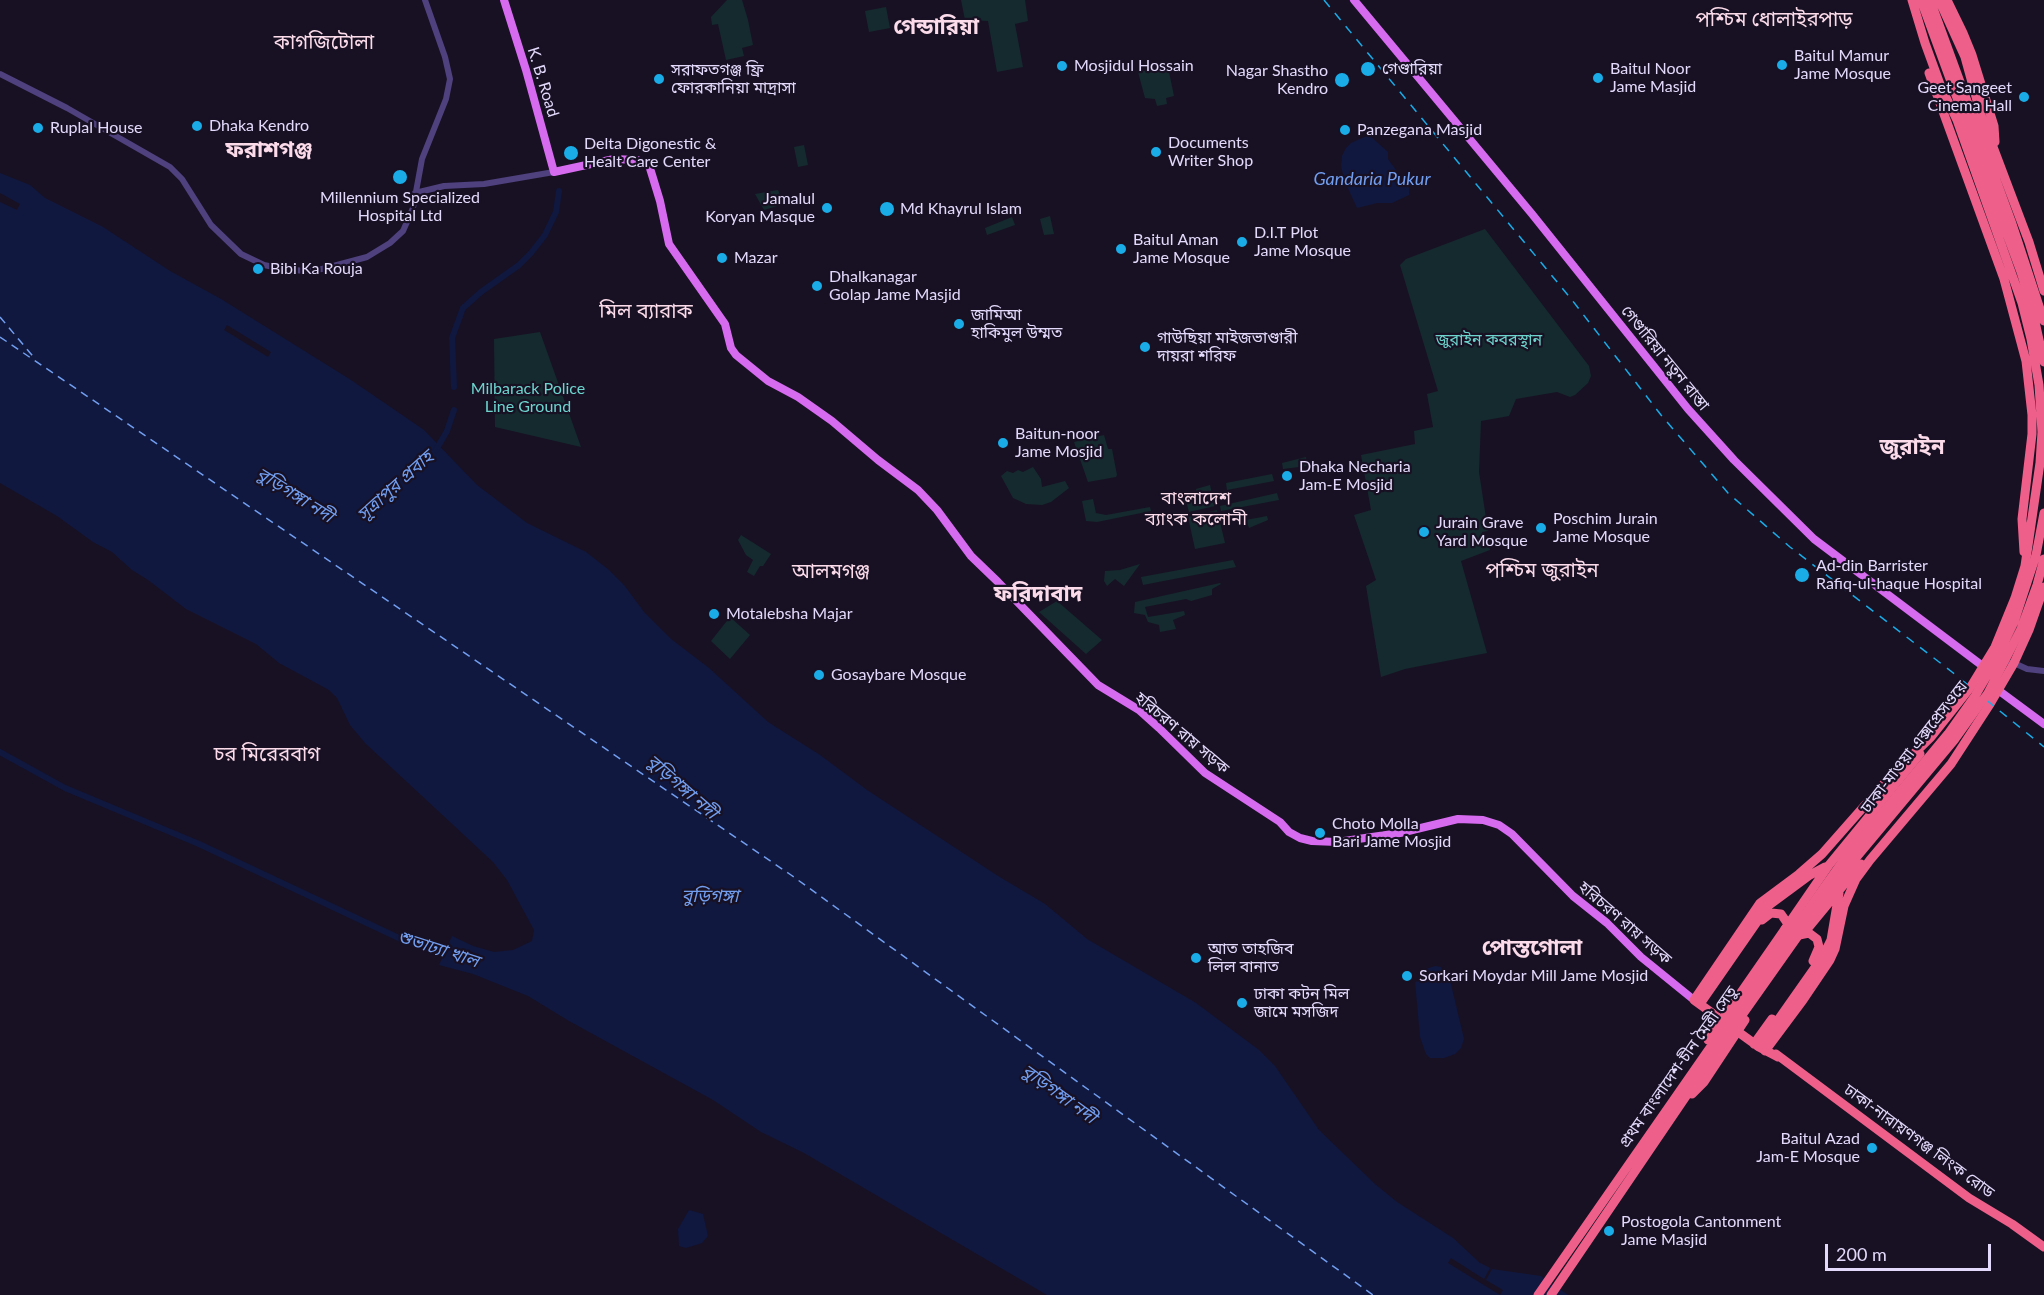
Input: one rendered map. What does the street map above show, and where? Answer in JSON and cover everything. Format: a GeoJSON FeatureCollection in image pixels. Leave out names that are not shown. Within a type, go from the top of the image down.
{"type":"FeatureCollection","features":[{"type":"Feature","properties":{"kind":"highway"},"geometry":{"type":"LineString","coordinates":[[1906,0],[1936,93],[2004,279],[2021,339],[2027,372],[2032,434],[2022,519],[2026,560]]}},
{"type":"Feature","properties":{"kind":"highway"},"geometry":{"type":"LineString","coordinates":[[1700,1002],[1760,903],[1816,860],[1889,778],[1931,737],[1971,688],[2006,622],[2026,560],[2040,463],[2042,432],[2031,339],[2022,303],[1995,222],[1958,120],[1941,87],[1912,0]]}},
{"type":"Feature","properties":{"kind":"highway"},"geometry":{"type":"LineString","coordinates":[[1921,0],[2021,272],[2044,362]]}},
{"type":"Feature","properties":{"kind":"highway"},"geometry":{"type":"LineString","coordinates":[[1930,0],[2014,230],[2044,321]]}},
{"type":"Feature","properties":{"kind":"highway"},"geometry":{"type":"LineString","coordinates":[[1939,0],[1965,57],[1981,115],[2029,242],[2044,291]]}},
{"type":"Feature","properties":{"kind":"highway"},"geometry":{"type":"LineString","coordinates":[[1947,0],[1964,33],[1983,89],[1994,126],[1995,153]]}},
{"type":"Feature","properties":{"kind":"highway"},"geometry":{"type":"LineString","coordinates":[[1981,216],[1995,222]]}},
{"type":"Feature","properties":{"kind":"highway","name":"ঢাকা-মাওয়া এক্সপ্রেসওয়ে"},"geometry":{"type":"LineString","coordinates":[[1845,858],[1948,734],[1992,667],[2024,596],[2040,541],[2044,513]]}},
{"type":"Feature","properties":{"kind":"highway","name":"ঢাকা-মাওয়া এক্সপ্রেসওয়ে"},"geometry":{"type":"LineString","coordinates":[[1795,932],[1955,739],[1988,693],[2021,629],[2044,559]]}},
{"type":"Feature","properties":{"kind":"highway"},"geometry":{"type":"LineString","coordinates":[[1761,1045],[1803,1000],[1830,960],[1835,949],[1847,897],[1857,879],[1870,860],[1951,764],[1998,690],[2014,663],[2029,630],[2044,588]]}},
{"type":"Feature","properties":{"kind":"highway"},"geometry":{"type":"LineString","coordinates":[[1795,932],[1829,865],[1897,785],[1928,745],[1931,737]]}},
{"type":"Feature","properties":{"kind":"highway"},"geometry":{"type":"LineString","coordinates":[[1676,1103],[1687,1069],[1795,932],[1839,890],[1960,748]]}},
{"type":"Feature","properties":{"kind":"highway"},"geometry":{"type":"LineString","coordinates":[[1700,1002],[1768,906],[1810,875],[1845,858]]}},
{"type":"Feature","properties":{"kind":"highway"},"geometry":{"type":"LineString","coordinates":[[1551,1295],[1676,1103],[1845,858]]}},
{"type":"Feature","properties":{"kind":"highway"},"geometry":{"type":"LineString","coordinates":[[1761,1045],[1826,951],[1831,940],[1839,878]]}},
{"type":"Feature","properties":{"kind":"highway"},"geometry":{"type":"LineString","coordinates":[[1700,1002],[1763,918],[1771,913],[1781,914],[1795,932],[1813,935],[1820,947],[1817,955],[1761,1045]]}},
{"type":"Feature","properties":{"kind":"highway","name":"ঢাকা-নারায়ণগঞ্জ লিংক রোড"},"geometry":{"type":"LineString","coordinates":[[1700,1002],[1867,1120],[1952,1185],[2044,1247]]}},
{"type":"Feature","properties":{"kind":"highway","name":"প্রথম বাংলাদেশ-চীন মৈত্রী সেতু"},"geometry":{"type":"LineString","coordinates":[[1538,1295],[1676,1103]]}},
{"type":"Feature","properties":{"kind":"main road","name":"K. B. Road"},"geometry":{"type":"LineString","coordinates":[[504,0],[554,172]]}},
{"type":"Feature","properties":{"kind":"main road","name":"গেণ্ডারিয়া নতুন রাস্তা"},"geometry":{"type":"LineString","coordinates":[[1354,0],[1526,206],[1688,409],[1728,454],[1814,539],[1984,667],[1998,690]]}},
{"type":"Feature","properties":{"kind":"main road","name":"হরিচরণ রায় সড়ক"},"geometry":{"type":"LineString","coordinates":[[554,172],[614,159],[637,160],[649,165],[660,201],[669,244],[725,324],[731,348],[736,355],[763,378],[832,421],[918,490],[937,510],[971,556],[1098,685],[1139,710],[1205,774],[1280,822],[1289,832],[1300,838],[1323,843],[1400,833],[1458,819],[1483,820],[1499,825],[1512,834],[1573,896],[1608,923],[1641,957],[1700,1002]]}},
{"type":"Feature","properties":{"kind":"main road"},"geometry":{"type":"LineString","coordinates":[[1998,690],[2044,724]]}},
{"type":"Feature","properties":{"kind":"street"},"geometry":{"type":"LineString","coordinates":[[0,74],[67,108],[170,167],[182,179],[211,225],[242,254],[264,265],[283,270],[308,271],[366,257],[390,243],[403,231],[413,208],[422,159],[446,99],[450,79],[425,0]]}},
{"type":"Feature","properties":{"kind":"street"},"geometry":{"type":"LineString","coordinates":[[415,193],[444,186],[484,184],[554,172]]}},
{"type":"Feature","properties":{"kind":"street"},"geometry":{"type":"LineString","coordinates":[[1984,667],[2014,663],[2027,669],[2044,671]]}},
{"type":"Feature","properties":{"kind":"green space"},"geometry":{"type":"Polygon","coordinates":[[[727,0],[742,0],[753,45],[742,48],[744,56],[726,60],[718,24],[712,25],[711,17],[727,0]]]}},
{"type":"Feature","properties":{"kind":"green space"},"geometry":{"type":"Polygon","coordinates":[[[961,0],[1025,0],[1028,21],[1015,24],[1023,67],[997,72],[988,21],[965,20],[961,0]]]}},
{"type":"Feature","properties":{"kind":"green space"},"geometry":{"type":"Polygon","coordinates":[[[886,7],[890,28],[869,32],[865,11],[886,7]]]}},
{"type":"Feature","properties":{"kind":"green space"},"geometry":{"type":"Polygon","coordinates":[[[1168,67],[1174,96],[1166,98],[1167,104],[1157,106],[1155,99],[1145,98],[1138,72],[1168,67]]]}},
{"type":"Feature","properties":{"kind":"green space"},"geometry":{"type":"Polygon","coordinates":[[[804,145],[808,165],[798,167],[794,147],[804,145]]]}},
{"type":"Feature","properties":{"kind":"green space"},"geometry":{"type":"Polygon","coordinates":[[[778,190],[784,204],[764,210],[755,194],[778,190]]]}},
{"type":"Feature","properties":{"kind":"green space"},"geometry":{"type":"Polygon","coordinates":[[[1050,216],[1054,234],[1044,235],[1040,219],[1050,216]]]}},
{"type":"Feature","properties":{"kind":"green space"},"geometry":{"type":"Polygon","coordinates":[[[1012,217],[1015,225],[987,235],[985,228],[1012,217]]]}},
{"type":"Feature","properties":{"kind":"green space","name":"জুরাইন কবরস্থান"},"geometry":{"type":"Polygon","coordinates":[[[1485,229],[1589,366],[1591,376],[1588,383],[1575,395],[1570,397],[1557,392],[1516,399],[1509,416],[1481,421],[1479,472],[1488,531],[1482,532],[1483,537],[1488,537],[1490,550],[1461,561],[1487,653],[1405,669],[1381,677],[1366,586],[1376,580],[1354,515],[1371,510],[1361,455],[1415,444],[1414,431],[1433,427],[1427,394],[1438,391],[1400,265],[1406,259],[1485,229]]]}},
{"type":"Feature","properties":{"kind":"green space","name":"Milbarack Police Line Ground"},"geometry":{"type":"Polygon","coordinates":[[[540,332],[581,447],[495,427],[494,339],[540,332]]]}},
{"type":"Feature","properties":{"kind":"green space"},"geometry":{"type":"Polygon","coordinates":[[[1104,435],[1108,449],[1112,449],[1117,475],[1088,482],[1074,442],[1104,435]]]}},
{"type":"Feature","properties":{"kind":"green space"},"geometry":{"type":"Polygon","coordinates":[[[1306,457],[1307,466],[1283,469],[1282,463],[1306,457]]]}},
{"type":"Feature","properties":{"kind":"green space"},"geometry":{"type":"Polygon","coordinates":[[[1033,467],[1041,479],[1042,487],[1065,481],[1069,488],[1051,502],[1042,505],[1026,504],[1013,498],[1001,476],[1007,471],[1023,472],[1033,467]]]}},
{"type":"Feature","properties":{"kind":"green space"},"geometry":{"type":"Polygon","coordinates":[[[1272,474],[1274,481],[1227,490],[1226,483],[1272,474]]]}},
{"type":"Feature","properties":{"kind":"green space"},"geometry":{"type":"Polygon","coordinates":[[[1210,485],[1215,506],[1189,512],[1185,497],[1197,495],[1196,489],[1210,485]]]}},
{"type":"Feature","properties":{"kind":"green space"},"geometry":{"type":"Polygon","coordinates":[[[1277,493],[1279,500],[1221,511],[1220,506],[1277,493]]]}},
{"type":"Feature","properties":{"kind":"green space"},"geometry":{"type":"Polygon","coordinates":[[[1093,499],[1096,513],[1106,515],[1150,507],[1151,511],[1097,522],[1086,521],[1082,501],[1093,499]]]}},
{"type":"Feature","properties":{"kind":"green space"},"geometry":{"type":"Polygon","coordinates":[[[1217,510],[1225,543],[1195,549],[1188,517],[1217,510]]]}},
{"type":"Feature","properties":{"kind":"green space"},"geometry":{"type":"Polygon","coordinates":[[[1267,516],[1268,520],[1249,528],[1246,520],[1267,516]]]}},
{"type":"Feature","properties":{"kind":"green space"},"geometry":{"type":"Polygon","coordinates":[[[741,535],[771,554],[754,576],[747,572],[753,560],[746,555],[738,540],[741,535]]]}},
{"type":"Feature","properties":{"kind":"green space"},"geometry":{"type":"Polygon","coordinates":[[[1233,560],[1236,567],[1143,585],[1141,577],[1233,560]]]}},
{"type":"Feature","properties":{"kind":"green space"},"geometry":{"type":"Polygon","coordinates":[[[1140,564],[1124,586],[1115,579],[1107,586],[1104,581],[1105,571],[1120,570],[1140,564]]]}},
{"type":"Feature","properties":{"kind":"green space"},"geometry":{"type":"Polygon","coordinates":[[[1220,583],[1212,589],[1212,595],[1191,601],[1186,599],[1145,607],[1148,617],[1184,611],[1185,615],[1173,620],[1176,629],[1160,632],[1159,625],[1148,622],[1145,615],[1134,613],[1135,602],[1220,583]]]}},
{"type":"Feature","properties":{"kind":"green space"},"geometry":{"type":"Polygon","coordinates":[[[1057,601],[1102,640],[1086,654],[1039,612],[1057,601]]]}},
{"type":"Feature","properties":{"kind":"green space"},"geometry":{"type":"Polygon","coordinates":[[[730,617],[750,635],[730,659],[711,641],[730,617]]]}},
{"type":"Feature","properties":{"kind":"water","name":"Gandaria Pukur"},"geometry":{"type":"Polygon","coordinates":[[[1369,135],[1388,152],[1388,159],[1409,188],[1409,195],[1392,203],[1377,203],[1357,208],[1345,182],[1341,166],[1342,156],[1351,143],[1369,135]]]}},
{"type":"Feature","properties":{"kind":"water","name":"বুড়িগঙ্গা"},"geometry":{"type":"Polygon","coordinates":[[[0,173],[30,185],[45,198],[103,227],[170,271],[221,299],[351,380],[424,430],[477,485],[527,523],[586,552],[609,570],[624,585],[644,612],[671,639],[709,668],[768,722],[820,755],[867,790],[1045,904],[1087,939],[1196,1003],[1259,1050],[1275,1066],[1319,1130],[1397,1202],[1453,1238],[1480,1263],[1492,1269],[1541,1276],[1568,1295],[1047,1295],[804,1153],[761,1132],[713,1100],[528,996],[473,974],[439,965],[452,936],[473,946],[494,952],[513,950],[532,941],[534,930],[507,880],[493,862],[365,743],[350,725],[337,698],[329,690],[279,663],[256,644],[186,609],[132,570],[112,552],[93,542],[57,516],[0,483],[0,173]]]}},
{"type":"Feature","properties":{"kind":"water"},"geometry":{"type":"Polygon","coordinates":[[[1441,967],[1450,980],[1464,1039],[1461,1048],[1455,1054],[1444,1058],[1430,1058],[1426,1054],[1420,1037],[1415,982],[1419,981],[1419,976],[1426,969],[1441,967]]]}},
{"type":"Feature","properties":{"kind":"water"},"geometry":{"type":"Polygon","coordinates":[[[689,1210],[703,1214],[708,1236],[702,1243],[686,1248],[679,1246],[678,1229],[689,1210]]]}},
{"type":"Feature","properties":{"kind":"pier"},"geometry":{"type":"Polygon","coordinates":[[[0,193],[20,204],[17,210],[0,202],[0,193]]]}},
{"type":"Feature","properties":{"kind":"pier"},"geometry":{"type":"Polygon","coordinates":[[[227,325],[271,352],[268,357],[224,330],[227,325]]]}},
{"type":"Feature","properties":{"kind":"pier"},"geometry":{"type":"Polygon","coordinates":[[[1451,1258],[1484,1279],[1490,1268],[1492,1269],[1486,1280],[1503,1290],[1500,1295],[1448,1263],[1451,1258]]]}},
{"type":"Feature","properties":{"kind":"waterway"},"geometry":{"type":"LineString","coordinates":[[454,387],[452,338],[463,308],[531,253],[545,235],[556,212],[559,191]]}},
{"type":"Feature","properties":{"kind":"waterway","name":"সূত্রাপুর প্রবাহ"},"geometry":{"type":"LineString","coordinates":[[436,450],[447,431],[454,410]]}},
{"type":"Feature","properties":{"kind":"waterway","name":"শুভাঢ্যা খাল"},"geometry":{"type":"LineString","coordinates":[[0,752],[65,788],[199,844],[403,940],[452,954]]}},
{"type":"Feature","properties":{"kind":"ferry route"},"geometry":{"type":"LineString","coordinates":[[0,317],[36,360]]}},
{"type":"Feature","properties":{"kind":"ferry route"},"geometry":{"type":"LineString","coordinates":[[0,337],[791,875],[1373,1295]]}},
{"type":"Feature","properties":{"kind":"railway"},"geometry":{"type":"LineString","coordinates":[[1324,0],[1572,300],[1661,415],[1728,493],[1790,547],[1952,672],[2044,747]]}},
{"type":"Feature","properties":{"kind":"place","name":"Baitul Mamur Jame Mosque"},"geometry":{"type":"Point","coordinates":[1782,65]}},
{"type":"Feature","properties":{"kind":"place","name":"Mosjidul Hossain"},"geometry":{"type":"Point","coordinates":[1062,66]}},
{"type":"Feature","properties":{"kind":"place","name":"গেণ্ডারিয়া"},"geometry":{"type":"Point","coordinates":[1368,69]}},
{"type":"Feature","properties":{"kind":"place","name":"Baitul Noor Jame Masjid"},"geometry":{"type":"Point","coordinates":[1598,78]}},
{"type":"Feature","properties":{"kind":"place","name":"সরাফতগঞ্জ ফ্রি ফোরকানিয়া মাদ্রাসা"},"geometry":{"type":"Point","coordinates":[659,79]}},
{"type":"Feature","properties":{"kind":"place","name":"Nagar Shastho Kendro"},"geometry":{"type":"Point","coordinates":[1342,80]}},
{"type":"Feature","properties":{"kind":"place","name":"Geet Sangeet Cinema Hall"},"geometry":{"type":"Point","coordinates":[2024,97]}},
{"type":"Feature","properties":{"kind":"place","name":"Dhaka Kendro"},"geometry":{"type":"Point","coordinates":[197,126]}},
{"type":"Feature","properties":{"kind":"place","name":"Ruplal House"},"geometry":{"type":"Point","coordinates":[38,128]}},
{"type":"Feature","properties":{"kind":"place","name":"Panzegana Masjid"},"geometry":{"type":"Point","coordinates":[1345,130]}},
{"type":"Feature","properties":{"kind":"place","name":"Documents Writer Shop"},"geometry":{"type":"Point","coordinates":[1156,152]}},
{"type":"Feature","properties":{"kind":"place","name":"Delta Digonestic & Healt Care Center"},"geometry":{"type":"Point","coordinates":[571,153]}},
{"type":"Feature","properties":{"kind":"place","name":"Millennium Specialized Hospital Ltd"},"geometry":{"type":"Point","coordinates":[400,177]}},
{"type":"Feature","properties":{"kind":"place","name":"Jamalul Koryan Masque"},"geometry":{"type":"Point","coordinates":[827,208]}},
{"type":"Feature","properties":{"kind":"place","name":"Md Khayrul Islam"},"geometry":{"type":"Point","coordinates":[887,209]}},
{"type":"Feature","properties":{"kind":"place","name":"D.I.T Plot Jame Mosque"},"geometry":{"type":"Point","coordinates":[1242,242]}},
{"type":"Feature","properties":{"kind":"place","name":"Baitul Aman Jame Mosque"},"geometry":{"type":"Point","coordinates":[1121,249]}},
{"type":"Feature","properties":{"kind":"place","name":"Mazar"},"geometry":{"type":"Point","coordinates":[722,258]}},
{"type":"Feature","properties":{"kind":"place","name":"Bibi Ka Rouja"},"geometry":{"type":"Point","coordinates":[258,269]}},
{"type":"Feature","properties":{"kind":"place","name":"Dhalkanagar Golap Jame Masjid"},"geometry":{"type":"Point","coordinates":[817,286]}},
{"type":"Feature","properties":{"kind":"place","name":"জামিআ হাকিমুল উম্মত"},"geometry":{"type":"Point","coordinates":[959,324]}},
{"type":"Feature","properties":{"kind":"place","name":"গাউছিয়া মাইজভাণ্ডারী দায়রা শরিফ"},"geometry":{"type":"Point","coordinates":[1145,347]}},
{"type":"Feature","properties":{"kind":"place","name":"Baitun-noor Jame Mosjid"},"geometry":{"type":"Point","coordinates":[1003,443]}},
{"type":"Feature","properties":{"kind":"place","name":"Dhaka Necharia Jam-E Mosjid"},"geometry":{"type":"Point","coordinates":[1287,476]}},
{"type":"Feature","properties":{"kind":"place","name":"Poschim Jurain Jame Mosque"},"geometry":{"type":"Point","coordinates":[1541,528]}},
{"type":"Feature","properties":{"kind":"place","name":"Jurain Grave Yard Mosque"},"geometry":{"type":"Point","coordinates":[1424,532]}},
{"type":"Feature","properties":{"kind":"place","name":"Ad-din Barrister Rafiq-ul-haque Hospital"},"geometry":{"type":"Point","coordinates":[1802,575]}},
{"type":"Feature","properties":{"kind":"place","name":"Motalebsha Majar"},"geometry":{"type":"Point","coordinates":[714,614]}},
{"type":"Feature","properties":{"kind":"place","name":"Gosaybare Mosque"},"geometry":{"type":"Point","coordinates":[819,675]}},
{"type":"Feature","properties":{"kind":"place","name":"Choto Molla Bari Jame Mosjid"},"geometry":{"type":"Point","coordinates":[1320,833]}},
{"type":"Feature","properties":{"kind":"place","name":"আত তাহজিব লিল বানাত"},"geometry":{"type":"Point","coordinates":[1196,958]}},
{"type":"Feature","properties":{"kind":"place","name":"Sorkari Moydar Mill Jame Mosjid"},"geometry":{"type":"Point","coordinates":[1407,976]}},
{"type":"Feature","properties":{"kind":"place","name":"ঢাকা কটন মিল জামে মসজিদ"},"geometry":{"type":"Point","coordinates":[1242,1003]}},
{"type":"Feature","properties":{"kind":"place","name":"Baitul Azad Jam-E Mosque"},"geometry":{"type":"Point","coordinates":[1872,1148]}},
{"type":"Feature","properties":{"kind":"place","name":"Postogola Cantonment Jame Masjid"},"geometry":{"type":"Point","coordinates":[1609,1231]}},
{"type":"Feature","properties":{"kind":"district","name":"পশ্চিম ধোলাইরপাড়"},"geometry":{"type":"Point","coordinates":[1774,20]}},
{"type":"Feature","properties":{"kind":"district","name":"গেন্ডারিয়া"},"geometry":{"type":"Point","coordinates":[936,27]}},
{"type":"Feature","properties":{"kind":"district","name":"কাগজিটোলা"},"geometry":{"type":"Point","coordinates":[324,43]}},
{"type":"Feature","properties":{"kind":"district","name":"ফরাশগঞ্জ"},"geometry":{"type":"Point","coordinates":[269,150]}},
{"type":"Feature","properties":{"kind":"district","name":"মিল ব্যারাক"},"geometry":{"type":"Point","coordinates":[646,312]}},
{"type":"Feature","properties":{"kind":"district","name":"জুরাইন"},"geometry":{"type":"Point","coordinates":[1912,447]}},
{"type":"Feature","properties":{"kind":"district","name":"বাংলাদেশ ব্যাংক কলোনী"},"geometry":{"type":"Point","coordinates":[1196,508]}},
{"type":"Feature","properties":{"kind":"district","name":"পশ্চিম জুরাইন"},"geometry":{"type":"Point","coordinates":[1542,571]}},
{"type":"Feature","properties":{"kind":"district","name":"আলমগঞ্জ"},"geometry":{"type":"Point","coordinates":[831,572]}},
{"type":"Feature","properties":{"kind":"district","name":"ফরিদাবাদ"},"geometry":{"type":"Point","coordinates":[1038,594]}},
{"type":"Feature","properties":{"kind":"district","name":"চর মিরেরবাগ"},"geometry":{"type":"Point","coordinates":[267,755]}},
{"type":"Feature","properties":{"kind":"district","name":"পোস্তগোলা"},"geometry":{"type":"Point","coordinates":[1532,948]}},
{"type":"Feature","properties":{"kind":"water label","name":"বুড়িগঙ্গা নদী"},"geometry":{"type":"Point","coordinates":[295,495]}},
{"type":"Feature","properties":{"kind":"water label","name":"বুড়িগঙ্গা নদী"},"geometry":{"type":"Point","coordinates":[682,787]}},
{"type":"Feature","properties":{"kind":"water label","name":"বুড়িগঙ্গা নদী"},"geometry":{"type":"Point","coordinates":[1059,1094]}}]}
